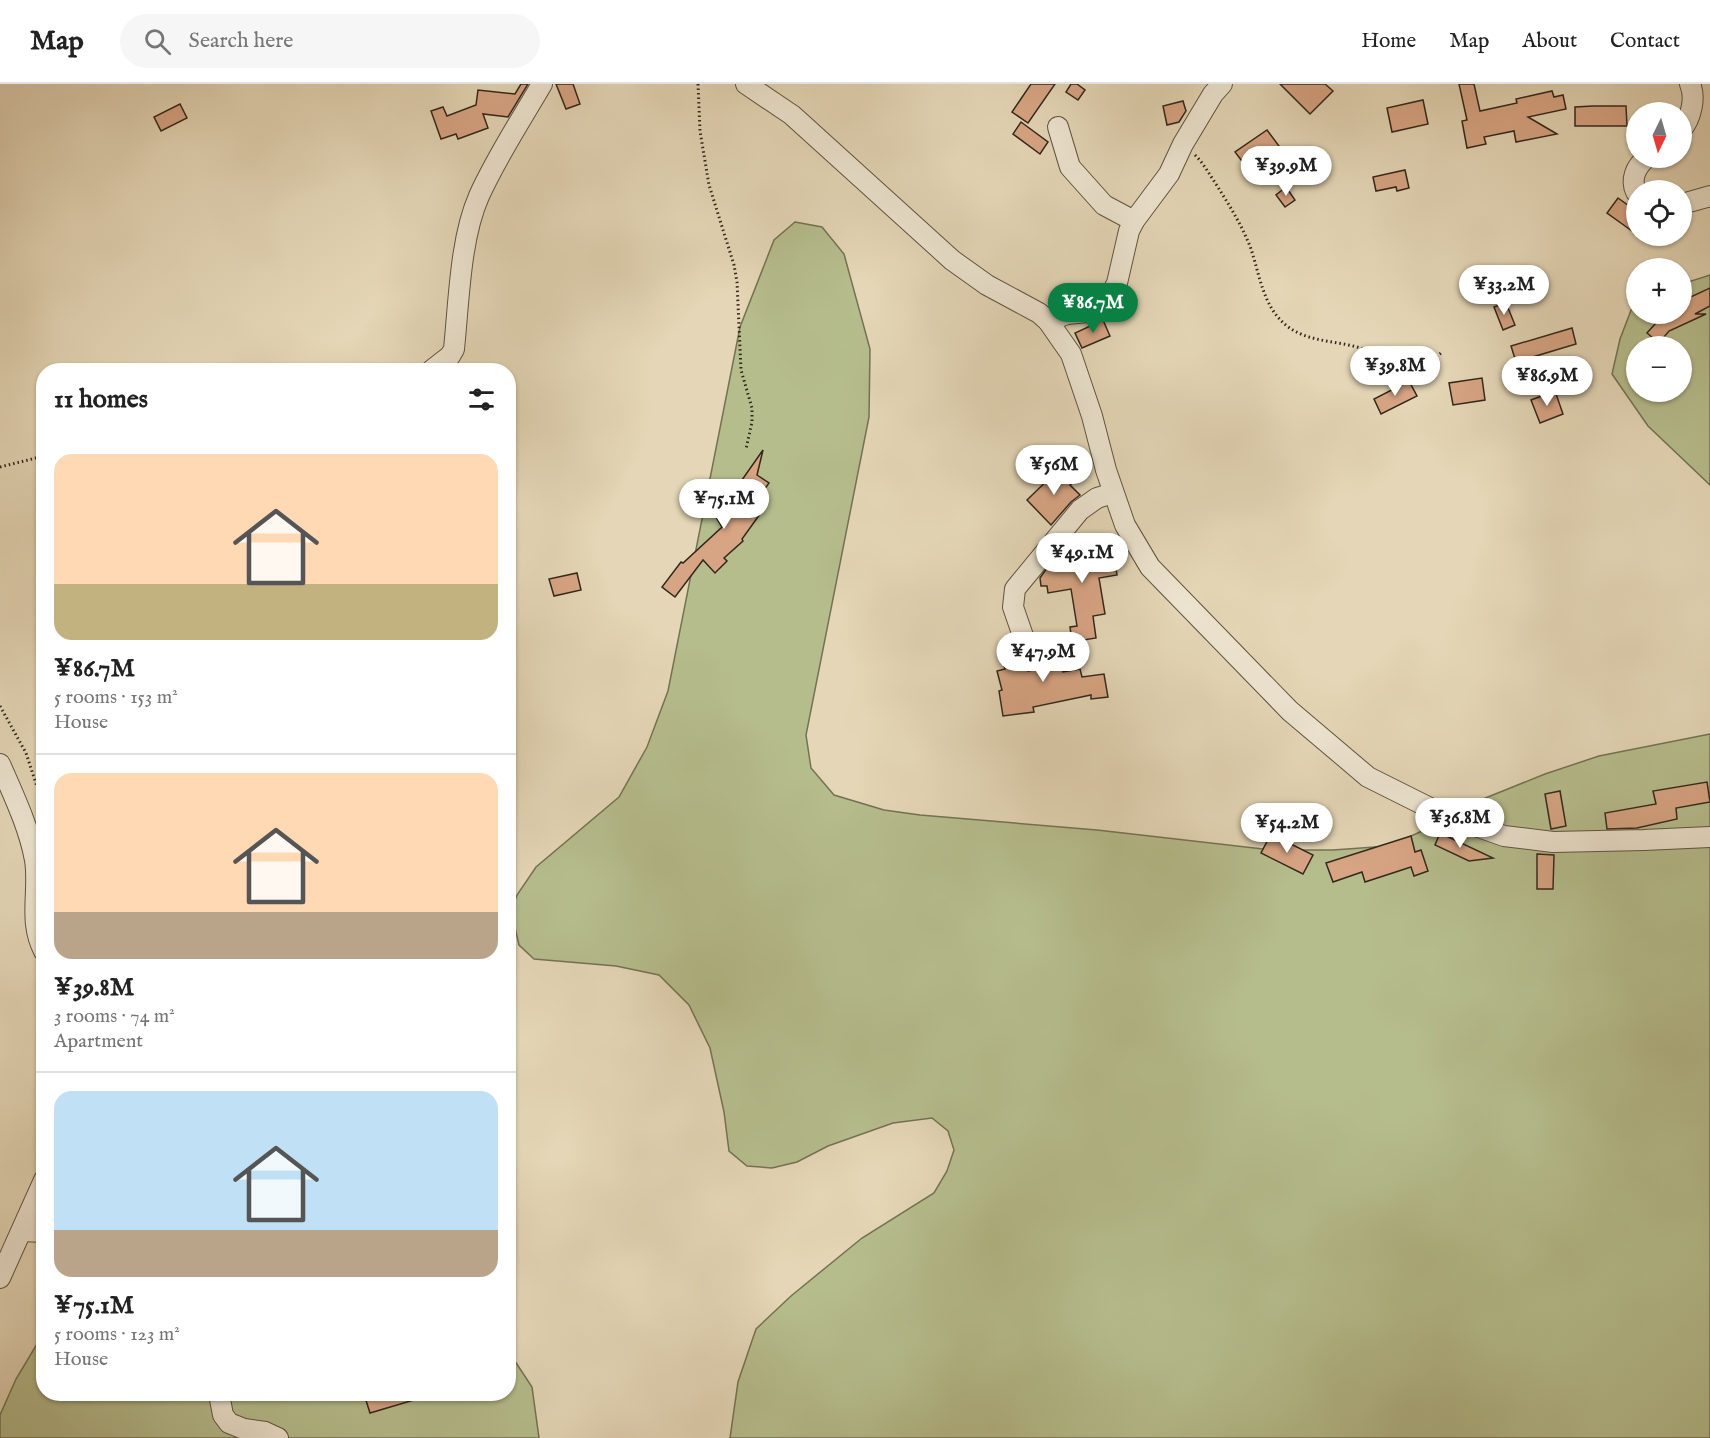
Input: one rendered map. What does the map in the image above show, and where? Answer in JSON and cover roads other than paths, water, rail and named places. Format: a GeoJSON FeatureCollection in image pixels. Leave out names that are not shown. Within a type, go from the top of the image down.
{"type":"FeatureCollection","features":[{"type":"Feature","properties":{"kind":"street"},"geometry":{"type":"LineString","coordinates":[[441,363],[450,356],[454,349],[463,256],[478,197],[542,84]]}},
{"type":"Feature","properties":{"kind":"street"},"geometry":{"type":"LineString","coordinates":[[746,84],[792,116],[952,260],[987,285],[1038,313],[1048,321],[1071,354],[1092,416],[1113,493],[1125,525],[1150,567],[1290,711],[1368,777],[1442,814],[1504,836],[1553,842],[1710,837]]}},
{"type":"Feature","properties":{"kind":"street"},"geometry":{"type":"LineString","coordinates":[[1048,321],[1067,314],[1088,312],[1105,301],[1112,293],[1117,283],[1129,231],[1134,221],[1169,174],[1183,144],[1213,94],[1222,84]]}},
{"type":"Feature","properties":{"kind":"street"},"geometry":{"type":"LineString","coordinates":[[1690,84],[1693,90],[1692,102]]}},
{"type":"Feature","properties":{"kind":"street"},"geometry":{"type":"LineString","coordinates":[[1058,127],[1070,167],[1104,205],[1134,221]]}},
{"type":"Feature","properties":{"kind":"street"},"geometry":{"type":"LineString","coordinates":[[1692,201],[1710,196]]}},
{"type":"Feature","properties":{"kind":"street"},"geometry":{"type":"LineString","coordinates":[[1030,659],[1013,607],[1015,589],[1080,510],[1097,498],[1113,493]]}},
{"type":"Feature","properties":{"kind":"street"},"geometry":{"type":"LineString","coordinates":[[0,764],[32,847],[36,879],[34,923],[36,929]]}},
{"type":"Feature","properties":{"kind":"street"},"geometry":{"type":"LineString","coordinates":[[0,1278],[36,1199]]}},
{"type":"Feature","properties":{"kind":"street"},"geometry":{"type":"LineString","coordinates":[[22,1231],[36,1232]]}},
{"type":"Feature","properties":{"kind":"street"},"geometry":{"type":"LineString","coordinates":[[220,1401],[223,1415],[229,1423],[244,1429],[265,1432],[278,1438]]}}]}
